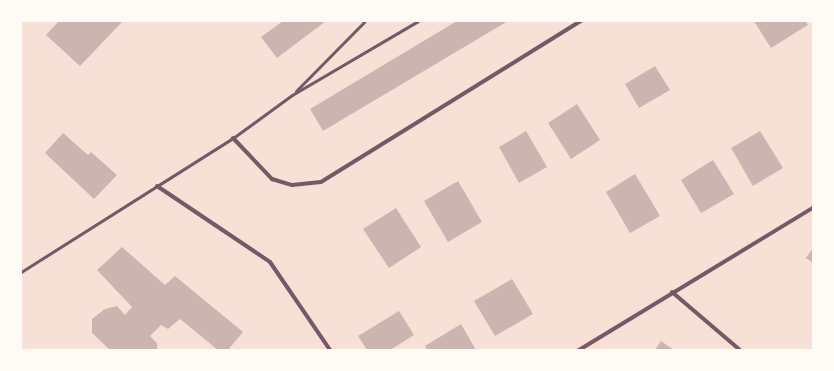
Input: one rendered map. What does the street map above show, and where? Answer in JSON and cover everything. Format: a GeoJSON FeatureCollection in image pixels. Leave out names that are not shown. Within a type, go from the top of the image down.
{"type":"FeatureCollection","features":[{"type":"Feature","properties":{"kind":"street"},"geometry":{"type":"LineString","coordinates":[[233,138],[272,180],[292,185],[321,182],[582,21]]}},
{"type":"Feature","properties":{"kind":"street"},"geometry":{"type":"LineString","coordinates":[[157,186],[270,262],[330,350]]}},
{"type":"Feature","properties":{"kind":"street"},"geometry":{"type":"LineString","coordinates":[[580,350],[672,292],[813,208]]}},
{"type":"Feature","properties":{"kind":"street"},"geometry":{"type":"LineString","coordinates":[[672,292],[740,350]]}},
{"type":"Feature","properties":{"kind":"lane"},"geometry":{"type":"LineString","coordinates":[[292,95],[365,21]]}},
{"type":"Feature","properties":{"kind":"lane"},"geometry":{"type":"LineString","coordinates":[[21,272],[233,138],[292,95],[418,21]]}},
{"type":"Feature","properties":{"kind":"building"},"geometry":{"type":"Polygon","coordinates":[[[59,21],[123,21],[80,66],[46,35],[59,21]]]}},
{"type":"Feature","properties":{"kind":"building"},"geometry":{"type":"Polygon","coordinates":[[[283,21],[326,21],[277,58],[261,37],[283,21]]]}},
{"type":"Feature","properties":{"kind":"building"},"geometry":{"type":"Polygon","coordinates":[[[457,21],[508,21],[323,131],[310,109],[457,21]]]}},
{"type":"Feature","properties":{"kind":"building"},"geometry":{"type":"Polygon","coordinates":[[[754,21],[805,21],[808,25],[771,48],[754,21]]]}},
{"type":"Feature","properties":{"kind":"building"},"geometry":{"type":"Polygon","coordinates":[[[655,66],[670,90],[639,108],[625,84],[655,66]]]}},
{"type":"Feature","properties":{"kind":"building"},"geometry":{"type":"Polygon","coordinates":[[[577,104],[600,140],[571,159],[548,123],[577,104]]]}},
{"type":"Feature","properties":{"kind":"building"},"geometry":{"type":"Polygon","coordinates":[[[526,131],[547,167],[519,183],[499,147],[526,131]]]}},
{"type":"Feature","properties":{"kind":"building"},"geometry":{"type":"Polygon","coordinates":[[[760,131],[783,168],[753,186],[731,148],[760,131]]]}},
{"type":"Feature","properties":{"kind":"building"},"geometry":{"type":"Polygon","coordinates":[[[63,133],[88,155],[91,152],[117,175],[94,199],[45,153],[63,133]]]}},
{"type":"Feature","properties":{"kind":"building"},"geometry":{"type":"Polygon","coordinates":[[[713,160],[734,194],[701,213],[681,180],[713,160]]]}},
{"type":"Feature","properties":{"kind":"building"},"geometry":{"type":"Polygon","coordinates":[[[635,174],[660,216],[630,233],[606,192],[635,174]]]}},
{"type":"Feature","properties":{"kind":"building"},"geometry":{"type":"Polygon","coordinates":[[[458,181],[482,222],[448,242],[424,201],[458,181]]]}},
{"type":"Feature","properties":{"kind":"building"},"geometry":{"type":"Polygon","coordinates":[[[396,208],[421,247],[389,268],[363,229],[396,208]]]}},
{"type":"Feature","properties":{"kind":"building"},"geometry":{"type":"Polygon","coordinates":[[[122,247],[165,285],[175,276],[243,332],[228,350],[218,350],[180,319],[168,329],[161,325],[150,336],[157,343],[157,350],[110,350],[92,333],[92,319],[105,309],[117,306],[125,315],[132,307],[97,270],[122,247]]]}},
{"type":"Feature","properties":{"kind":"building"},"geometry":{"type":"Polygon","coordinates":[[[813,248],[813,263],[806,258],[813,248]]]}},
{"type":"Feature","properties":{"kind":"building"},"geometry":{"type":"Polygon","coordinates":[[[512,279],[533,314],[495,336],[474,301],[512,279]]]}},
{"type":"Feature","properties":{"kind":"building"},"geometry":{"type":"Polygon","coordinates":[[[399,311],[414,335],[390,350],[367,350],[358,336],[399,311]]]}},
{"type":"Feature","properties":{"kind":"building"},"geometry":{"type":"Polygon","coordinates":[[[461,324],[476,350],[427,350],[425,346],[461,324]]]}},
{"type":"Feature","properties":{"kind":"building"},"geometry":{"type":"Polygon","coordinates":[[[661,341],[674,350],[655,350],[661,341]]]}}]}
